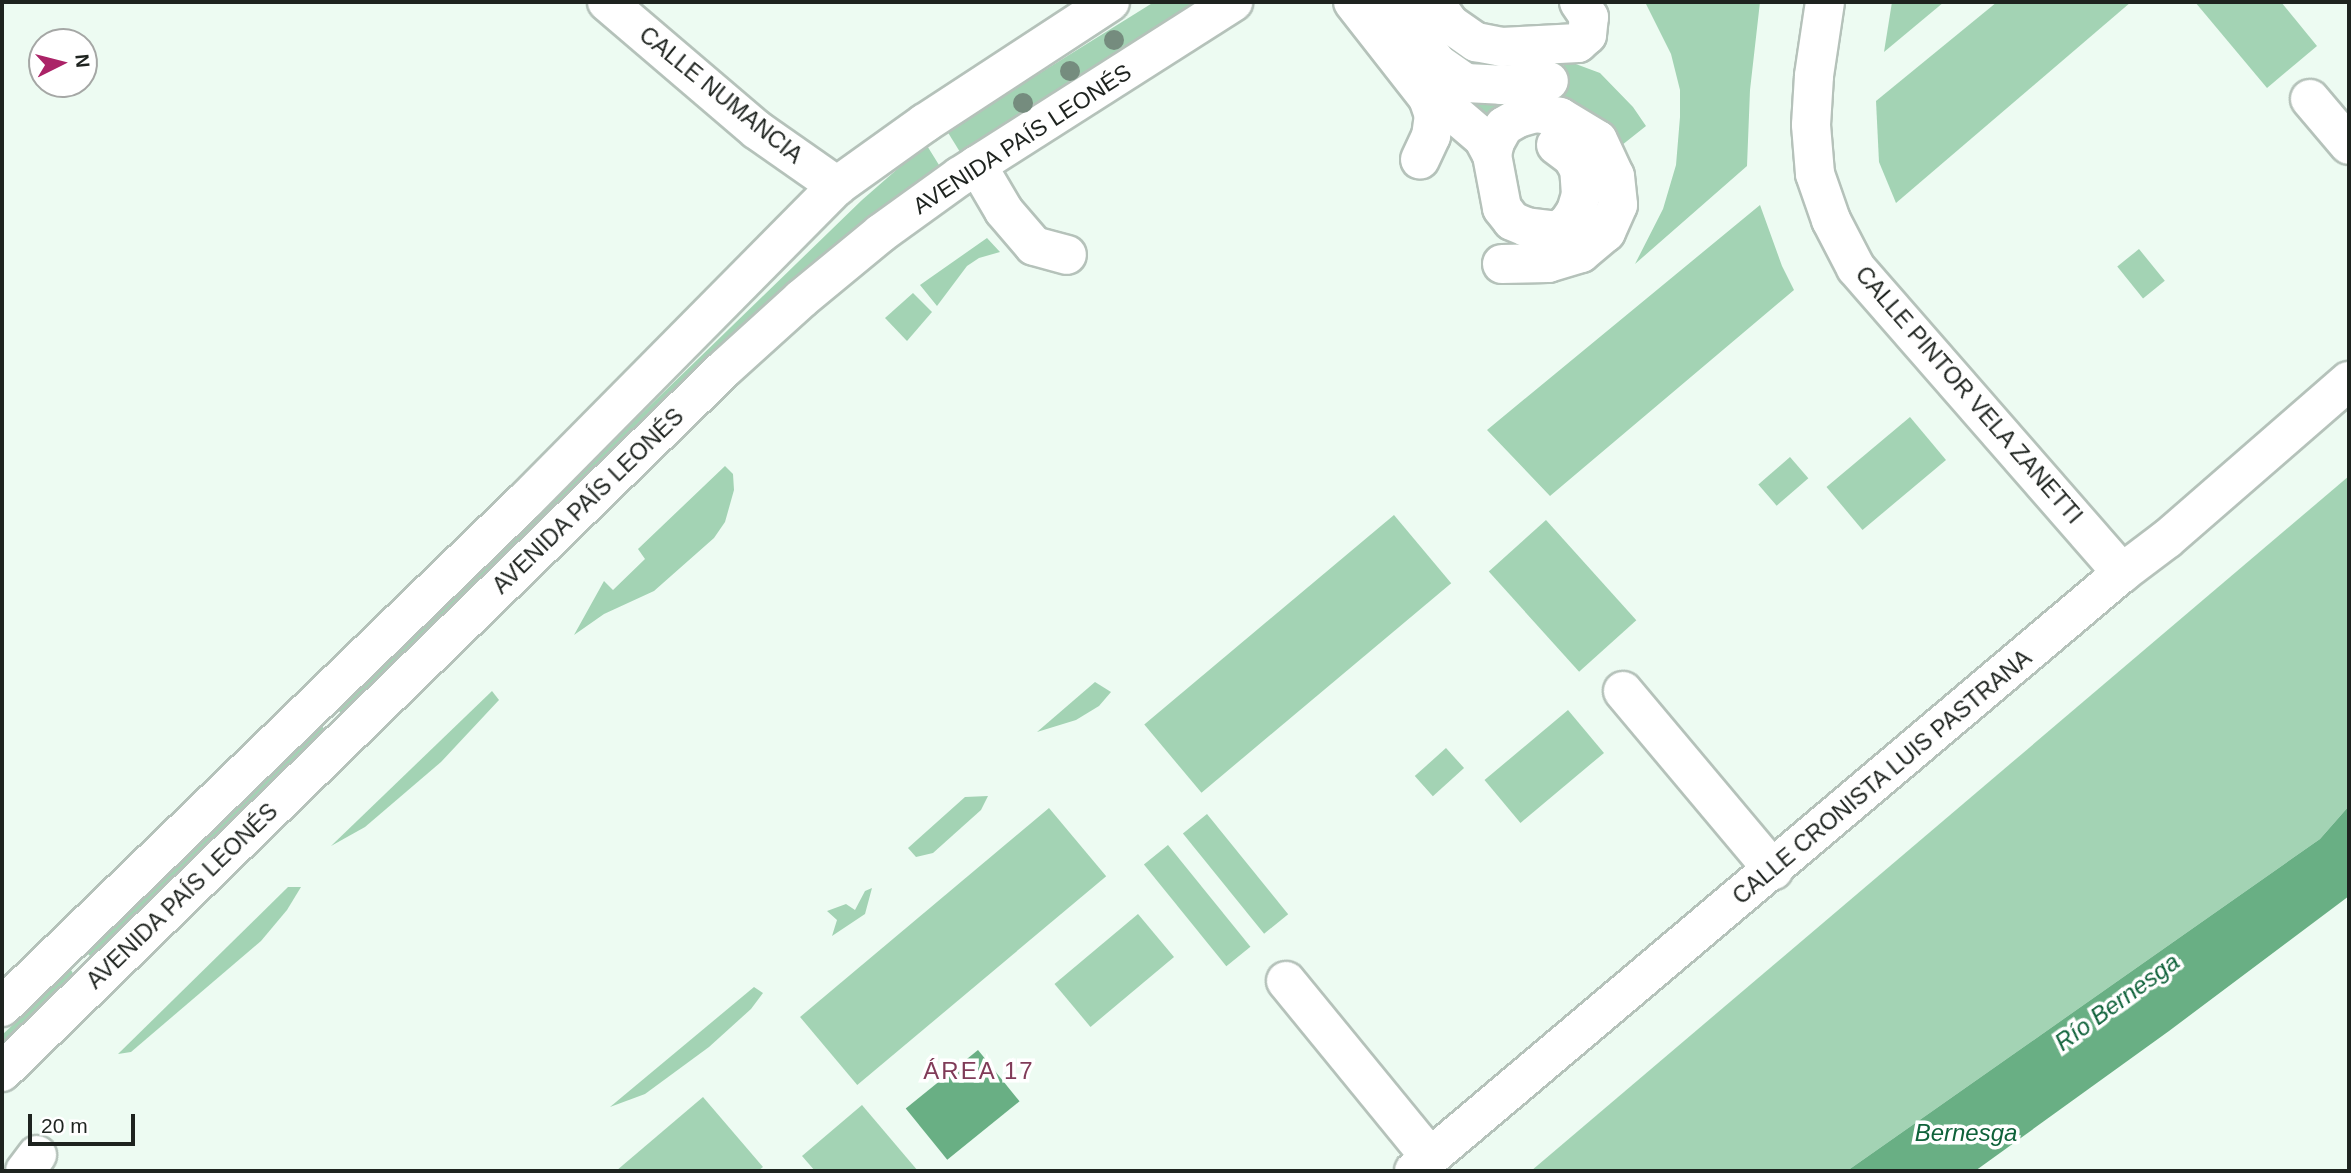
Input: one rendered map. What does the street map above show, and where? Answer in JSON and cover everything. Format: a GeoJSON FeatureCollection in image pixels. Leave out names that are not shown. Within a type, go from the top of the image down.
{"type":"FeatureCollection","features":[{"type":"Feature","properties":{"kind":"street","name":"CALLE NUMANCIA"},"geometry":{"type":"LineString","coordinates":[[607,2],[757,130],[837,186]]}},
{"type":"Feature","properties":{"kind":"street","name":"AVENIDA PAÍS LEONÉS"},"geometry":{"type":"LineString","coordinates":[[2,1007],[526,500],[837,186],[925,123],[1110,2]]}},
{"type":"Feature","properties":{"kind":"street","name":"AVENIDA PAÍS LEONÉS"},"geometry":{"type":"LineString","coordinates":[[2,1072],[725,368],[801,299],[881,233],[977,165],[1233,2]]}},
{"type":"Feature","properties":{"kind":"street"},"geometry":{"type":"LineString","coordinates":[[1353,2],[1428,99],[1434,115],[1431,136],[1420,160]]}},
{"type":"Feature","properties":{"kind":"street"},"geometry":{"type":"LineString","coordinates":[[1393,2],[1437,62],[1466,83],[1501,85],[1549,81]]}},
{"type":"Feature","properties":{"kind":"street"},"geometry":{"type":"LineString","coordinates":[[1434,2],[1450,24],[1476,42],[1502,47],[1578,43],[1587,35],[1589,17],[1579,2]]}},
{"type":"Feature","properties":{"kind":"street","name":"CALLE PINTOR VELA ZANETTI"},"geometry":{"type":"LineString","coordinates":[[1825,2],[1814,76],[1811,125],[1815,174],[1831,220],[1856,268],[2122,573]]}},
{"type":"Feature","properties":{"kind":"street"},"geometry":{"type":"LineString","coordinates":[[1428,99],[1449,109],[1483,138],[1492,155],[1502,208],[1512,221],[1541,231],[1557,231],[1568,223],[1576,211],[1582,182],[1572,157],[1556,145]]}},
{"type":"Feature","properties":{"kind":"street"},"geometry":{"type":"LineString","coordinates":[[2311,99],[2349,145]]}},
{"type":"Feature","properties":{"kind":"street"},"geometry":{"type":"LineString","coordinates":[[1492,155],[1495,142],[1504,126],[1518,118],[1536,113],[1560,117],[1598,140],[1615,176],[1618,205],[1606,232],[1581,253],[1548,263],[1502,264]]}},
{"type":"Feature","properties":{"kind":"street"},"geometry":{"type":"LineString","coordinates":[[977,165],[1004,211],[1034,246],[1067,255]]}},
{"type":"Feature","properties":{"kind":"street","name":"CALLE CRONISTA LUIS PASTRANA"},"geometry":{"type":"LineString","coordinates":[[1422,1164],[2122,573],[2167,539],[2349,381]]}},
{"type":"Feature","properties":{"kind":"street"},"geometry":{"type":"LineString","coordinates":[[1623,691],[1773,870]]}},
{"type":"Feature","properties":{"kind":"street"},"geometry":{"type":"LineString","coordinates":[[1286,981],[1422,1164]]}},
{"type":"Feature","properties":{"kind":"shaded area"},"geometry":{"type":"Polygon","coordinates":[[[1154,2],[1196,2],[960,152],[947,131],[1154,2]]]}},
{"type":"Feature","properties":{"kind":"shaded area"},"geometry":{"type":"Polygon","coordinates":[[[1645,2],[1760,2],[1750,90],[1747,166],[1635,264],[1663,209],[1676,165],[1680,117],[1680,90],[1671,54],[1645,2]]]}},
{"type":"Feature","properties":{"kind":"shaded area"},"geometry":{"type":"Polygon","coordinates":[[[1892,2],[1944,2],[1884,52],[1892,2]]]}},
{"type":"Feature","properties":{"kind":"shaded area"},"geometry":{"type":"Polygon","coordinates":[[[1997,2],[2131,2],[1896,203],[1879,162],[1876,101],[1997,2]]]}},
{"type":"Feature","properties":{"kind":"shaded area"},"geometry":{"type":"Polygon","coordinates":[[[2195,2],[2281,2],[2317,46],[2267,88],[2195,2]]]}},
{"type":"Feature","properties":{"kind":"shaded area"},"geometry":{"type":"Polygon","coordinates":[[[1565,60],[1600,73],[1633,107],[1646,126],[1617,149],[1603,132],[1489,128],[1462,97],[1558,95],[1565,60]]]}},
{"type":"Feature","properties":{"kind":"shaded area"},"geometry":{"type":"Polygon","coordinates":[[[926,144],[939,165],[822,255],[749,319],[343,715],[337,709],[862,200],[926,144]]]}},
{"type":"Feature","properties":{"kind":"shaded area"},"geometry":{"type":"Polygon","coordinates":[[[1760,205],[1782,266],[1794,290],[1550,496],[1487,430],[1760,205]]]}},
{"type":"Feature","properties":{"kind":"shaded area"},"geometry":{"type":"Polygon","coordinates":[[[987,238],[1000,252],[979,258],[967,266],[937,306],[920,285],[987,238]]]}},
{"type":"Feature","properties":{"kind":"shaded area"},"geometry":{"type":"Polygon","coordinates":[[[2139,249],[2165,281],[2143,298],[2117,267],[2139,249]]]}},
{"type":"Feature","properties":{"kind":"shaded area"},"geometry":{"type":"Polygon","coordinates":[[[913,293],[932,312],[907,341],[885,318],[913,293]]]}},
{"type":"Feature","properties":{"kind":"shaded area"},"geometry":{"type":"Polygon","coordinates":[[[1910,417],[1946,460],[1862,530],[1827,487],[1910,417]]]}},
{"type":"Feature","properties":{"kind":"shaded area"},"geometry":{"type":"Polygon","coordinates":[[[1790,457],[1808,478],[1777,506],[1758,485],[1790,457]]]}},
{"type":"Feature","properties":{"kind":"shaded area"},"geometry":{"type":"Polygon","coordinates":[[[725,466],[733,474],[734,490],[725,522],[714,538],[654,591],[604,614],[574,635],[604,581],[613,590],[645,559],[638,549],[725,466]]]}},
{"type":"Feature","properties":{"kind":"shaded area"},"geometry":{"type":"Polygon","coordinates":[[[2349,476],[2349,806],[2320,839],[1847,1171],[1531,1171],[2349,476]]]}},
{"type":"Feature","properties":{"kind":"shaded area"},"geometry":{"type":"Polygon","coordinates":[[[1394,515],[1451,583],[1201,793],[1144,725],[1394,515]]]}},
{"type":"Feature","properties":{"kind":"shaded area"},"geometry":{"type":"Polygon","coordinates":[[[1546,520],[1636,620],[1579,672],[1489,572],[1546,520]]]}},
{"type":"Feature","properties":{"kind":"shaded area"},"geometry":{"type":"Polygon","coordinates":[[[1095,682],[1111,692],[1099,706],[1076,720],[1037,732],[1095,682]]]}},
{"type":"Feature","properties":{"kind":"shaded area"},"geometry":{"type":"Polygon","coordinates":[[[492,691],[499,700],[441,762],[365,827],[331,846],[492,691]]]}},
{"type":"Feature","properties":{"kind":"shaded area"},"geometry":{"type":"Polygon","coordinates":[[[1568,710],[1604,753],[1520,823],[1485,780],[1568,710]]]}},
{"type":"Feature","properties":{"kind":"shaded area"},"geometry":{"type":"Polygon","coordinates":[[[321,725],[327,732],[92,958],[87,953],[321,725]]]}},
{"type":"Feature","properties":{"kind":"shaded area"},"geometry":{"type":"Polygon","coordinates":[[[1446,748],[1464,768],[1433,796],[1415,776],[1446,748]]]}},
{"type":"Feature","properties":{"kind":"shaded area"},"geometry":{"type":"Polygon","coordinates":[[[988,796],[981,810],[933,853],[916,857],[908,848],[965,797],[988,796]]]}},
{"type":"Feature","properties":{"kind":"shaded area"},"geometry":{"type":"Polygon","coordinates":[[[1049,808],[1106,876],[857,1085],[800,1017],[1049,808]]]}},
{"type":"Feature","properties":{"kind":"shaded area"},"geometry":{"type":"Polygon","coordinates":[[[1207,814],[1288,914],[1264,934],[1183,834],[1207,814]]]}},
{"type":"Feature","properties":{"kind":"shaded area"},"geometry":{"type":"Polygon","coordinates":[[[1168,845],[1250,947],[1226,966],[1144,865],[1168,845]]]}},
{"type":"Feature","properties":{"kind":"shaded area"},"geometry":{"type":"Polygon","coordinates":[[[288,887],[301,887],[287,910],[261,941],[131,1052],[118,1054],[288,887]]]}},
{"type":"Feature","properties":{"kind":"shaded area"},"geometry":{"type":"Polygon","coordinates":[[[872,888],[865,914],[832,936],[837,920],[827,911],[846,904],[855,910],[865,891],[872,888]]]}},
{"type":"Feature","properties":{"kind":"shaded area"},"geometry":{"type":"Polygon","coordinates":[[[1138,914],[1174,957],[1090,1027],[1055,984],[1138,914]]]}},
{"type":"Feature","properties":{"kind":"shaded area"},"geometry":{"type":"Polygon","coordinates":[[[71,970],[74,975],[2,1044],[2,1035],[71,970]]]}},
{"type":"Feature","properties":{"kind":"shaded area"},"geometry":{"type":"Polygon","coordinates":[[[754,987],[763,993],[751,1009],[709,1047],[645,1094],[610,1107],[754,987]]]}},
{"type":"Feature","properties":{"kind":"shaded area"},"geometry":{"type":"Polygon","coordinates":[[[703,1097],[763,1167],[758,1171],[616,1171],[703,1097]]]}},
{"type":"Feature","properties":{"kind":"shaded area"},"geometry":{"type":"Polygon","coordinates":[[[862,1105],[918,1171],[815,1171],[802,1156],[862,1105]]]}},
{"type":"Feature","properties":{"kind":"water","name":"Bernesga"},"geometry":{"type":"Polygon","coordinates":[[[2349,806],[2349,896],[2169,1031],[1975,1171],[1847,1171],[2320,839],[2349,806]]]}},
{"type":"Feature","properties":{"kind":"water"},"geometry":{"type":"Polygon","coordinates":[[[978,1050],[1020,1101],[947,1160],[906,1109],[978,1050]]]}},
{"type":"Feature","properties":{"kind":"district","name":"ÁREA 17"},"geometry":{"type":"Point","coordinates":[979,1071]}},
{"type":"Feature","properties":{"kind":"water label","name":"Río Bernesga"},"geometry":{"type":"Point","coordinates":[2117,1002]}}]}
